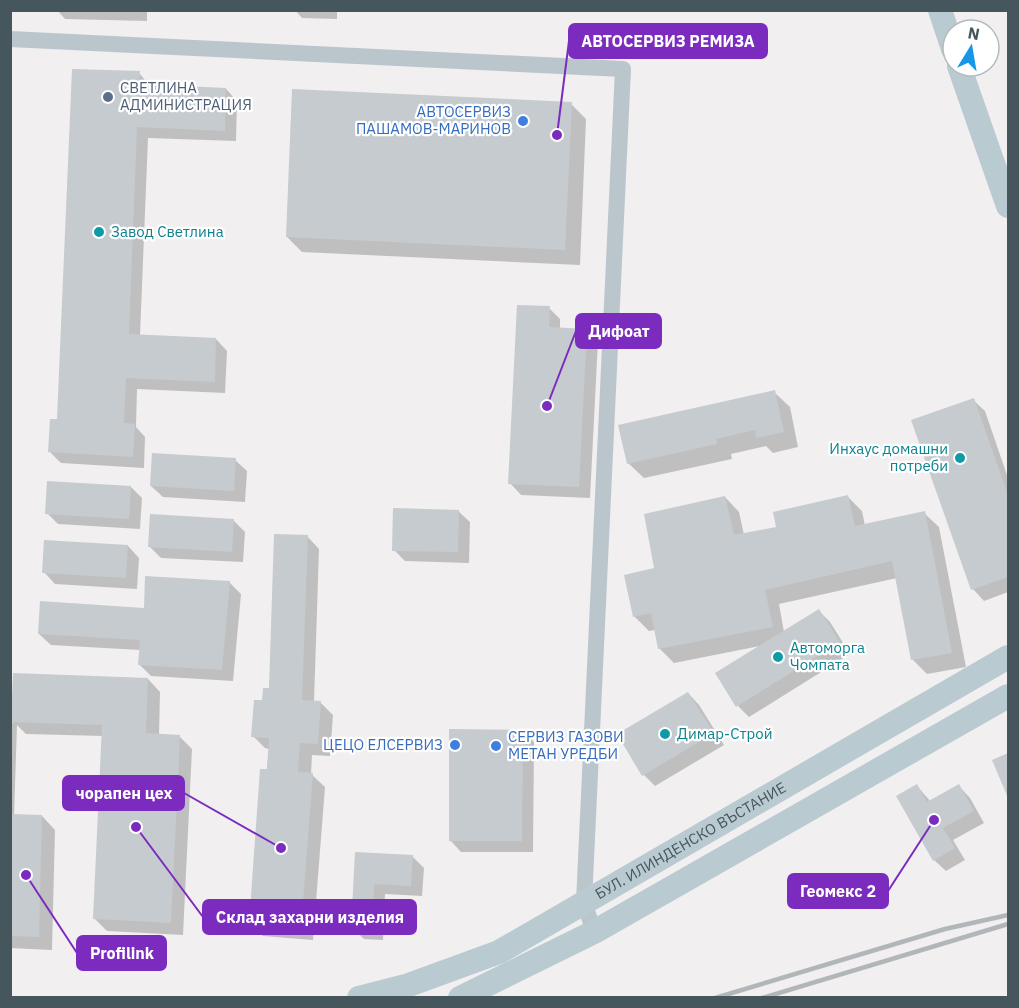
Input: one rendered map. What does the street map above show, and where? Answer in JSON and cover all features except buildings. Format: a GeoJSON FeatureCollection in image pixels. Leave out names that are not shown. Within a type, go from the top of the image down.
{"type":"FeatureCollection","features":[{"type":"Feature","properties":{"kind":"main road"},"geometry":{"type":"LineString","coordinates":[[963,78],[1008,206]]}},
{"type":"Feature","properties":{"kind":"main road","name":"БУЛ. ИЛИНДЕНСКО ВЪСТАНИЕ"},"geometry":{"type":"LineString","coordinates":[[359,998],[406,986],[499,952],[1008,657]]}},
{"type":"Feature","properties":{"kind":"main road","name":"БУЛ. ИЛИНДЕНСКО ВЪСТАНИЕ"},"geometry":{"type":"LineString","coordinates":[[460,998],[594,932],[1008,696]]}},
{"type":"Feature","properties":{"kind":"street"},"geometry":{"type":"LineString","coordinates":[[10,39],[623,69],[584,902],[594,932]]}},
{"type":"Feature","properties":{"kind":"railway"},"geometry":{"type":"LineString","coordinates":[[715,998],[945,929],[1008,915]]}},
{"type":"Feature","properties":{"kind":"railway"},"geometry":{"type":"LineString","coordinates":[[762,998],[1008,924]]}},
{"type":"Feature","properties":{"kind":"place","name":"СВЕТЛИНА АДМИНИСТРАЦИЯ"},"geometry":{"type":"Point","coordinates":[108,97]}},
{"type":"Feature","properties":{"kind":"place","name":"АВТОСЕРВИЗ ПАШАМОВ-МАРИНОВ"},"geometry":{"type":"Point","coordinates":[523,121]}},
{"type":"Feature","properties":{"kind":"place","name":"АВТОСЕРВИЗ РЕМИЗА"},"geometry":{"type":"Point","coordinates":[557,135]}},
{"type":"Feature","properties":{"kind":"place","name":"Завод Светлина"},"geometry":{"type":"Point","coordinates":[99,232]}},
{"type":"Feature","properties":{"kind":"place","name":"Дифоат"},"geometry":{"type":"Point","coordinates":[547,406]}},
{"type":"Feature","properties":{"kind":"place","name":"Инхаус домашни потреби"},"geometry":{"type":"Point","coordinates":[960,458]}},
{"type":"Feature","properties":{"kind":"place","name":"Автоморга Чомпата"},"geometry":{"type":"Point","coordinates":[778,657]}},
{"type":"Feature","properties":{"kind":"place","name":"Димар-Строй"},"geometry":{"type":"Point","coordinates":[665,734]}},
{"type":"Feature","properties":{"kind":"place","name":"ЦЕЦО ЕЛСЕРВИЗ"},"geometry":{"type":"Point","coordinates":[455,745]}},
{"type":"Feature","properties":{"kind":"place","name":"СЕРВИЗ ГАЗОВИ МЕТАН УРЕДБИ"},"geometry":{"type":"Point","coordinates":[496,746]}},
{"type":"Feature","properties":{"kind":"place","name":"Геомекс 2"},"geometry":{"type":"Point","coordinates":[934,820]}},
{"type":"Feature","properties":{"kind":"place","name":"Склад захарни изделия"},"geometry":{"type":"Point","coordinates":[136,827]}},
{"type":"Feature","properties":{"kind":"place","name":"чорапен цех"},"geometry":{"type":"Point","coordinates":[281,848]}},
{"type":"Feature","properties":{"kind":"place","name":"Profilink"},"geometry":{"type":"Point","coordinates":[26,875]}}]}
